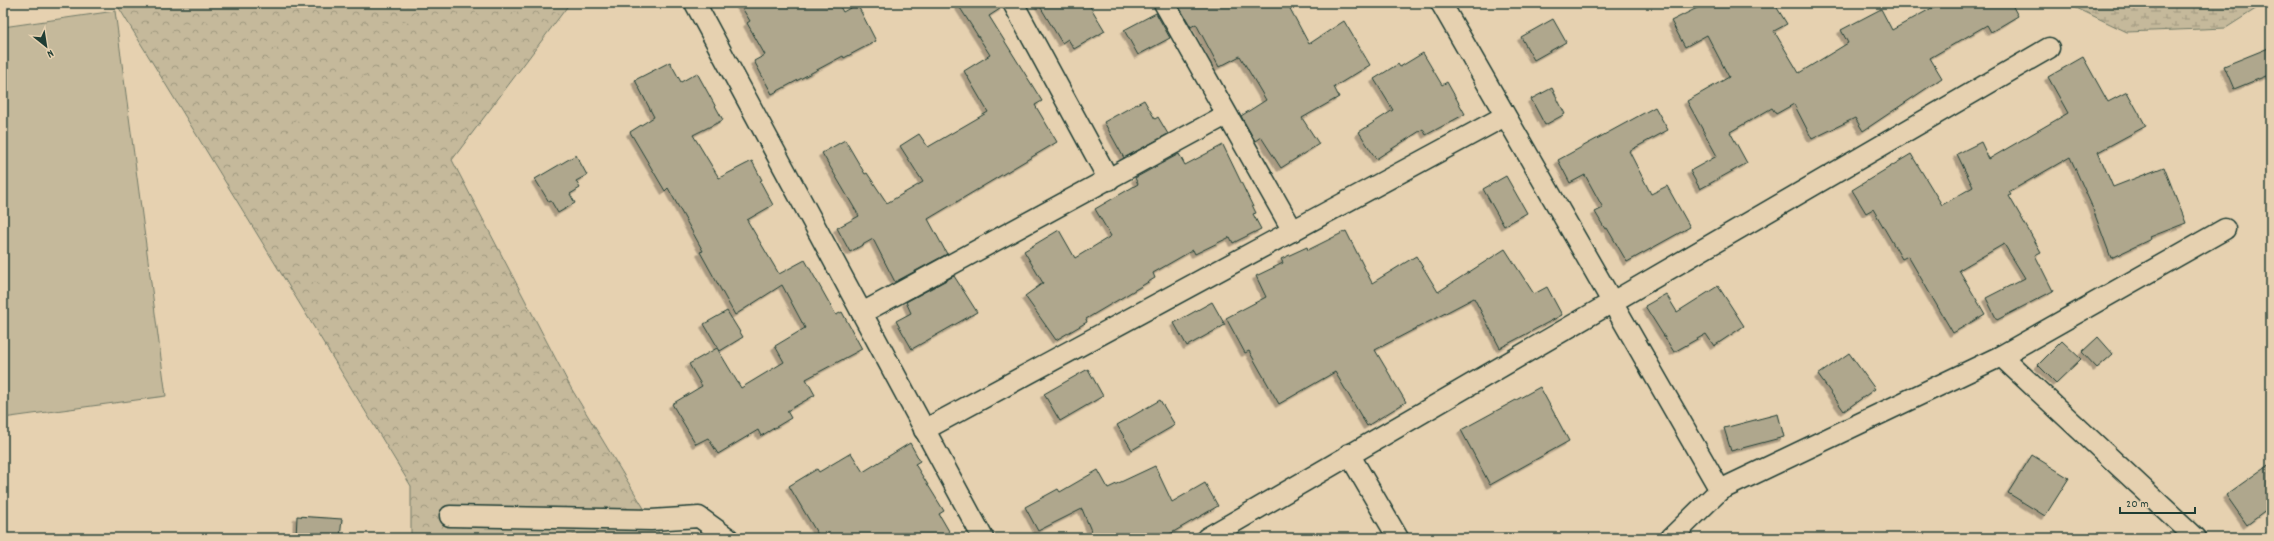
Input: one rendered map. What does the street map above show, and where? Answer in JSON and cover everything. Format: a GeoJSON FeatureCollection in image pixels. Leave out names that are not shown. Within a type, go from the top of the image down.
{"type":"FeatureCollection","features":[{"type":"Feature","properties":{"kind":"street"},"geometry":{"type":"LineString","coordinates":[[695,3],[983,538]]}},
{"type":"Feature","properties":{"kind":"street"},"geometry":{"type":"LineString","coordinates":[[1013,3],[1109,180]]}},
{"type":"Feature","properties":{"kind":"street"},"geometry":{"type":"LineString","coordinates":[[1164,3],[1293,231]]}},
{"type":"Feature","properties":{"kind":"street"},"geometry":{"type":"LineString","coordinates":[[1440,3],[1720,490]]}},
{"type":"Feature","properties":{"kind":"street"},"geometry":{"type":"LineString","coordinates":[[1207,538],[2049,48]]}},
{"type":"Feature","properties":{"kind":"street"},"geometry":{"type":"LineString","coordinates":[[862,313],[1109,180],[1226,114]]}},
{"type":"Feature","properties":{"kind":"street"},"geometry":{"type":"LineString","coordinates":[[924,430],[1505,116]]}},
{"type":"Feature","properties":{"kind":"street"},"geometry":{"type":"LineString","coordinates":[[1671,538],[1720,490],[2001,356],[2225,229]]}},
{"type":"Feature","properties":{"kind":"street"},"geometry":{"type":"LineString","coordinates":[[2001,356],[2196,538]]}},
{"type":"Feature","properties":{"kind":"street"},"geometry":{"type":"LineString","coordinates":[[1349,454],[1398,538]]}},
{"type":"Feature","properties":{"kind":"street"},"geometry":{"type":"LineString","coordinates":[[450,516],[651,520],[699,517],[728,538]]}},
{"type":"Feature","properties":{"kind":"green space"},"geometry":{"type":"Polygon","coordinates":[[[116,3],[570,3],[452,160],[571,388],[662,538],[411,538],[411,486],[116,3]]]}},
{"type":"Feature","properties":{"kind":"green space"},"geometry":{"type":"Polygon","coordinates":[[[2066,3],[2265,3],[2226,28],[2127,32],[2066,3]]]}},
{"type":"Feature","properties":{"kind":"green space"},"geometry":{"type":"Polygon","coordinates":[[[115,11],[166,396],[3,418],[3,27],[115,11]]]}},
{"type":"Feature","properties":{"kind":"building"},"geometry":{"type":"Polygon","coordinates":[[[739,3],[838,3],[843,12],[857,4],[876,41],[844,58],[843,56],[772,94],[754,61],[765,55],[747,23],[750,21],[739,3]]]}},
{"type":"Feature","properties":{"kind":"building"},"geometry":{"type":"Polygon","coordinates":[[[957,3],[1002,3],[1003,7],[989,16],[1042,101],[1035,105],[1057,142],[928,219],[947,254],[895,282],[873,239],[850,252],[837,228],[859,216],[822,153],[845,140],[865,174],[867,173],[887,203],[923,182],[900,146],[919,134],[928,147],[988,112],[964,71],[990,55],[957,3]]]}},
{"type":"Feature","properties":{"kind":"building"},"geometry":{"type":"Polygon","coordinates":[[[1038,3],[1088,3],[1105,31],[1074,49],[1068,39],[1062,43],[1038,3]]]}},
{"type":"Feature","properties":{"kind":"building"},"geometry":{"type":"Polygon","coordinates":[[[1177,3],[1287,3],[1309,44],[1344,21],[1370,65],[1334,87],[1339,97],[1302,118],[1319,144],[1281,168],[1261,137],[1255,141],[1241,116],[1266,100],[1240,56],[1219,67],[1196,24],[1191,27],[1177,3]]]}},
{"type":"Feature","properties":{"kind":"building"},"geometry":{"type":"Polygon","coordinates":[[[1707,3],[1774,3],[1787,24],[1774,31],[1799,73],[1848,43],[1841,30],[1881,9],[1892,30],[1941,3],[2011,3],[2018,16],[1991,32],[1987,25],[1930,58],[1942,78],[1863,131],[1855,118],[1812,139],[1794,104],[1776,114],[1772,108],[1730,132],[1747,163],[1700,189],[1690,171],[1717,156],[1687,101],[1729,77],[1707,35],[1685,47],[1671,21],[1707,3]]]}},
{"type":"Feature","properties":{"kind":"building"},"geometry":{"type":"Polygon","coordinates":[[[1156,13],[1170,38],[1138,55],[1124,30],[1156,13]]]}},
{"type":"Feature","properties":{"kind":"building"},"geometry":{"type":"Polygon","coordinates":[[[1553,19],[1566,42],[1534,60],[1521,37],[1553,19]]]}},
{"type":"Feature","properties":{"kind":"building"},"geometry":{"type":"Polygon","coordinates":[[[2271,47],[2271,74],[2234,89],[2224,66],[2271,47]]]}},
{"type":"Feature","properties":{"kind":"building"},"geometry":{"type":"Polygon","coordinates":[[[1423,53],[1442,85],[1447,82],[1465,114],[1426,135],[1423,129],[1376,159],[1359,132],[1393,110],[1374,79],[1398,64],[1400,67],[1423,53]]]}},
{"type":"Feature","properties":{"kind":"building"},"geometry":{"type":"Polygon","coordinates":[[[2083,57],[2108,102],[2127,92],[2146,126],[2098,152],[2113,187],[2164,167],[2186,223],[2150,237],[2151,239],[2111,258],[2091,204],[2070,157],[2009,192],[2011,195],[2009,196],[2041,252],[2035,255],[2053,291],[1997,320],[1986,298],[2025,278],[2004,244],[1959,270],[1985,314],[1953,333],[1908,256],[1902,259],[1873,209],[1866,213],[1852,190],[1911,154],[1942,205],[1973,187],[1957,154],[1981,142],[1989,159],[2068,113],[2048,77],[2083,57]]]}},
{"type":"Feature","properties":{"kind":"building"},"geometry":{"type":"Polygon","coordinates":[[[670,62],[681,82],[697,73],[723,120],[693,135],[719,178],[752,161],[762,180],[760,181],[773,205],[747,220],[779,274],[805,260],[836,315],[842,312],[862,349],[806,379],[815,395],[787,411],[791,418],[761,436],[758,430],[718,454],[708,438],[696,444],[672,404],[702,386],[689,364],[717,348],[741,388],[784,362],[775,346],[805,328],[782,285],[735,315],[700,252],[703,251],[668,188],[665,191],[630,132],[654,117],[635,80],[670,62]]]}},
{"type":"Feature","properties":{"kind":"building"},"geometry":{"type":"Polygon","coordinates":[[[1552,88],[1565,114],[1545,125],[1531,99],[1552,88]]]}},
{"type":"Feature","properties":{"kind":"building"},"geometry":{"type":"Polygon","coordinates":[[[1144,100],[1155,119],[1158,117],[1168,134],[1124,158],[1104,122],[1144,100]]]}},
{"type":"Feature","properties":{"kind":"building"},"geometry":{"type":"Polygon","coordinates":[[[1655,107],[1668,130],[1629,151],[1651,194],[1667,186],[1690,227],[1627,262],[1607,228],[1605,229],[1595,212],[1603,208],[1585,175],[1570,183],[1558,160],[1655,107]]]}},
{"type":"Feature","properties":{"kind":"building"},"geometry":{"type":"Polygon","coordinates":[[[1223,145],[1256,213],[1253,214],[1261,229],[1233,243],[1230,237],[1195,254],[1193,250],[1153,273],[1155,278],[1086,319],[1087,322],[1056,340],[1025,296],[1043,283],[1024,251],[1059,230],[1075,258],[1111,236],[1095,209],[1138,184],[1135,178],[1179,154],[1185,165],[1223,145]]]}},
{"type":"Feature","properties":{"kind":"building"},"geometry":{"type":"Polygon","coordinates":[[[576,155],[587,175],[576,181],[580,188],[570,194],[575,203],[558,213],[551,201],[549,202],[535,179],[576,155]]]}},
{"type":"Feature","properties":{"kind":"building"},"geometry":{"type":"Polygon","coordinates":[[[1506,176],[1527,213],[1504,226],[1483,189],[1506,176]]]}},
{"type":"Feature","properties":{"kind":"building"},"geometry":{"type":"Polygon","coordinates":[[[1346,231],[1372,283],[1416,256],[1438,292],[1505,249],[1534,294],[1547,287],[1562,315],[1500,348],[1474,298],[1375,350],[1406,402],[1367,426],[1335,372],[1279,404],[1249,351],[1245,353],[1226,318],[1266,297],[1256,276],[1283,263],[1281,259],[1307,247],[1308,250],[1346,231]]]}},
{"type":"Feature","properties":{"kind":"building"},"geometry":{"type":"Polygon","coordinates":[[[954,276],[977,312],[912,349],[896,321],[911,313],[906,302],[954,276]]]}},
{"type":"Feature","properties":{"kind":"building"},"geometry":{"type":"Polygon","coordinates":[[[1718,286],[1744,326],[1714,346],[1706,334],[1674,352],[1645,306],[1666,294],[1677,312],[1718,286]]]}},
{"type":"Feature","properties":{"kind":"building"},"geometry":{"type":"Polygon","coordinates":[[[1212,302],[1225,325],[1187,346],[1174,323],[1212,302]]]}},
{"type":"Feature","properties":{"kind":"building"},"geometry":{"type":"Polygon","coordinates":[[[727,311],[743,337],[720,351],[704,324],[727,311]]]}},
{"type":"Feature","properties":{"kind":"building"},"geometry":{"type":"Polygon","coordinates":[[[2098,337],[2113,354],[2097,368],[2082,352],[2098,337]]]}},
{"type":"Feature","properties":{"kind":"building"},"geometry":{"type":"Polygon","coordinates":[[[2062,341],[2081,359],[2056,383],[2038,365],[2062,341]]]}},
{"type":"Feature","properties":{"kind":"building"},"geometry":{"type":"Polygon","coordinates":[[[1849,353],[1875,389],[1844,411],[1818,375],[1849,353]]]}},
{"type":"Feature","properties":{"kind":"building"},"geometry":{"type":"Polygon","coordinates":[[[1088,369],[1103,396],[1060,421],[1044,394],[1088,369]]]}},
{"type":"Feature","properties":{"kind":"building"},"geometry":{"type":"Polygon","coordinates":[[[1540,387],[1569,441],[1490,485],[1461,430],[1540,387]]]}},
{"type":"Feature","properties":{"kind":"building"},"geometry":{"type":"Polygon","coordinates":[[[1160,400],[1175,425],[1132,450],[1117,425],[1160,400]]]}},
{"type":"Feature","properties":{"kind":"building"},"geometry":{"type":"Polygon","coordinates":[[[1778,414],[1784,437],[1731,451],[1724,428],[1778,414]]]}},
{"type":"Feature","properties":{"kind":"building"},"geometry":{"type":"Polygon","coordinates":[[[910,443],[920,461],[915,464],[944,511],[939,514],[953,538],[820,538],[789,486],[817,469],[819,472],[851,453],[863,472],[910,443]]]}},
{"type":"Feature","properties":{"kind":"building"},"geometry":{"type":"Polygon","coordinates":[[[2032,455],[2069,478],[2045,516],[2008,493],[2032,455]]]}},
{"type":"Feature","properties":{"kind":"building"},"geometry":{"type":"Polygon","coordinates":[[[2271,463],[2271,507],[2247,525],[2226,495],[2271,463]]]}},
{"type":"Feature","properties":{"kind":"building"},"geometry":{"type":"Polygon","coordinates":[[[1155,466],[1172,502],[1205,483],[1218,506],[1163,538],[1094,538],[1082,509],[1038,531],[1025,507],[1058,489],[1060,492],[1098,470],[1108,488],[1155,466]]]}},
{"type":"Feature","properties":{"kind":"building"},"geometry":{"type":"Polygon","coordinates":[[[297,516],[342,519],[340,538],[296,538],[297,516]]]}}]}
